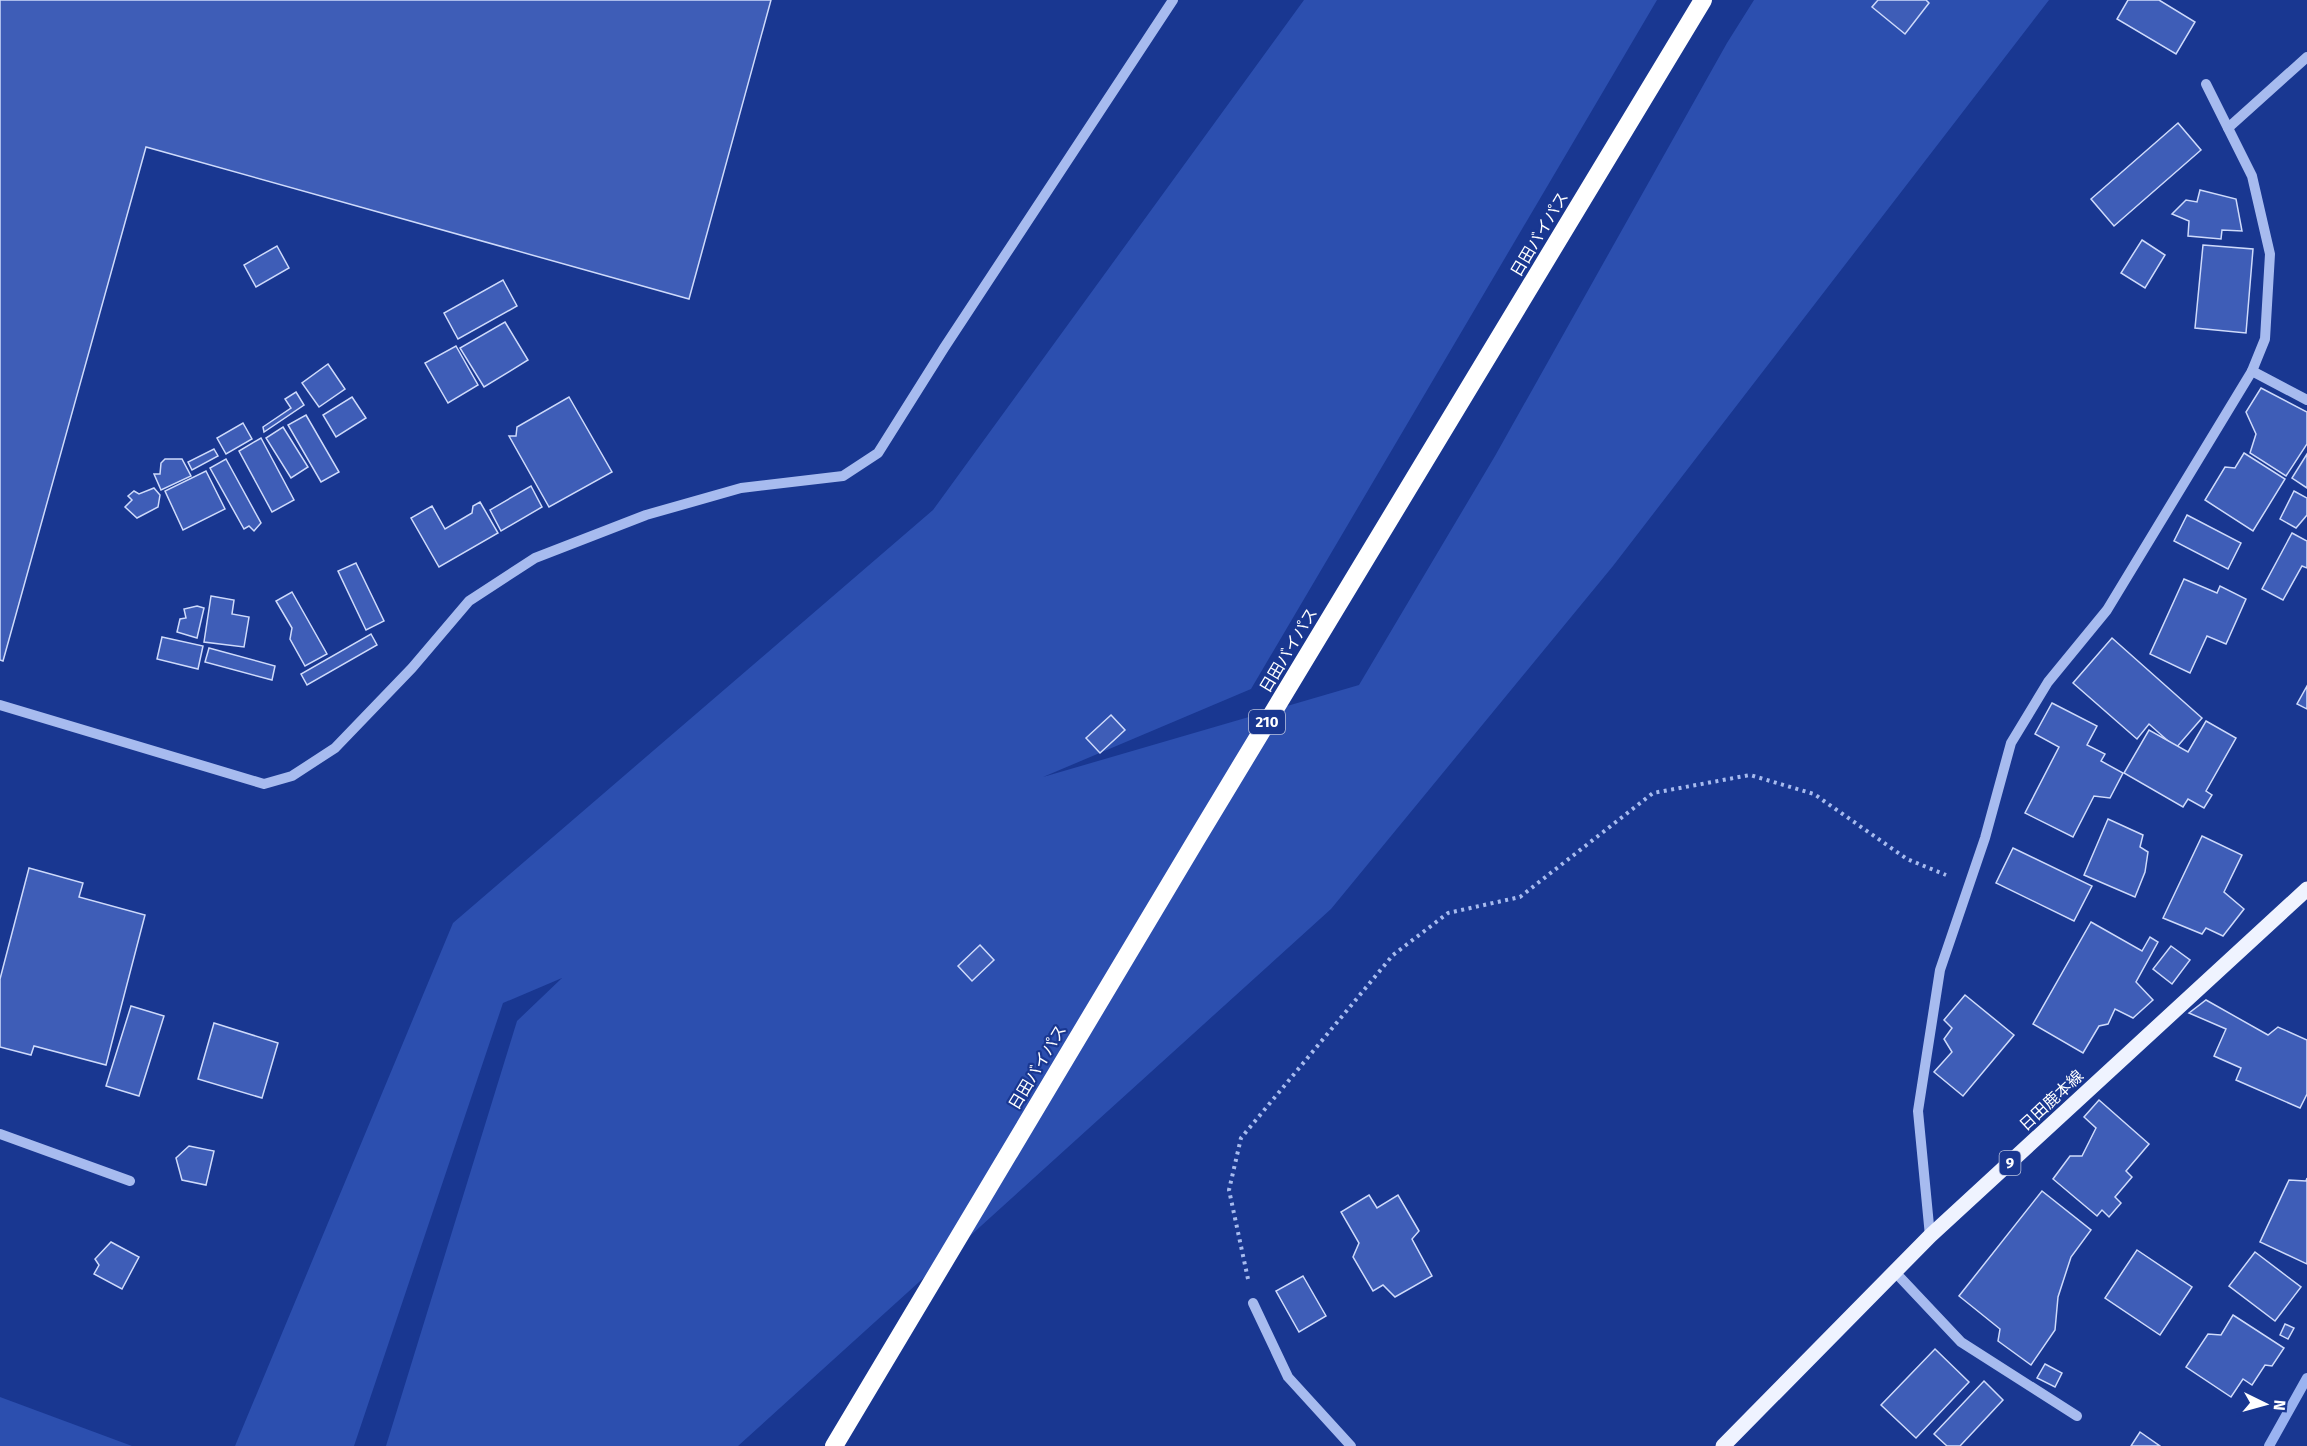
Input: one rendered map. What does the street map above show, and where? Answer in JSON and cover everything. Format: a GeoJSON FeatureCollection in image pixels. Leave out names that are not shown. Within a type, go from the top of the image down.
{"type":"FeatureCollection","features":[{"type":"Feature","properties":{"kind":"highway","name":"日田バイパス"},"geometry":{"type":"LineString","coordinates":[[834,1446],[1196,840],[1703,0]]}},
{"type":"Feature","properties":{"kind":"main road","name":"日田鹿本線"},"geometry":{"type":"LineString","coordinates":[[1723,1446],[1930,1236],[2307,889]]}},
{"type":"Feature","properties":{"kind":"street"},"geometry":{"type":"LineString","coordinates":[[0,705],[264,784],[292,776],[335,748],[412,668],[469,601],[535,558],[646,515],[741,488],[843,476],[878,453],[944,348],[1173,0]]}},
{"type":"Feature","properties":{"kind":"street"},"geometry":{"type":"LineString","coordinates":[[2228,128],[2307,57]]}},
{"type":"Feature","properties":{"kind":"street"},"geometry":{"type":"LineString","coordinates":[[1930,1236],[1918,1111],[1940,970],[1969,885],[2011,743],[2048,682],[2107,610],[2252,370],[2265,339],[2270,254],[2252,176],[2206,84]]}},
{"type":"Feature","properties":{"kind":"street"},"geometry":{"type":"LineString","coordinates":[[2252,370],[2307,400]]}},
{"type":"Feature","properties":{"kind":"street"},"geometry":{"type":"LineString","coordinates":[[0,1134],[130,1181]]}},
{"type":"Feature","properties":{"kind":"street"},"geometry":{"type":"LineString","coordinates":[[1894,1272],[1961,1342],[2077,1416]]}},
{"type":"Feature","properties":{"kind":"street"},"geometry":{"type":"LineString","coordinates":[[1253,1304],[1288,1377],[1351,1446]]}},
{"type":"Feature","properties":{"kind":"path"},"geometry":{"type":"LineString","coordinates":[[1253,1304],[1229,1190],[1241,1138],[1393,955],[1448,913],[1520,897],[1653,794],[1750,776],[1814,794],[1906,859],[1969,885]]}},
{"type":"Feature","properties":{"kind":"shaded area"},"geometry":{"type":"Polygon","coordinates":[[[1304,0],[1657,0],[1251,689],[1043,777],[1359,685],[1495,456],[1727,43],[1754,0],[2049,0],[1613,566],[1331,909],[738,1446],[386,1446],[517,1021],[562,978],[503,1003],[354,1446],[235,1446],[453,923],[933,510],[1304,0]]]}},
{"type":"Feature","properties":{"kind":"shaded area"},"geometry":{"type":"Polygon","coordinates":[[[0,1397],[132,1446],[0,1446],[0,1397]]]}},
{"type":"Feature","properties":{"kind":"building"},"geometry":{"type":"Polygon","coordinates":[[[0,0],[771,0],[689,299],[146,147],[3,661],[0,660],[0,0]]]}},
{"type":"Feature","properties":{"kind":"building"},"geometry":{"type":"Polygon","coordinates":[[[1878,0],[1926,0],[1929,3],[1905,34],[1872,7],[1878,0]]]}},
{"type":"Feature","properties":{"kind":"building"},"geometry":{"type":"Polygon","coordinates":[[[2128,0],[2159,0],[2195,22],[2176,54],[2117,19],[2128,0]]]}},
{"type":"Feature","properties":{"kind":"building"},"geometry":{"type":"Polygon","coordinates":[[[2178,123],[2201,150],[2114,226],[2091,199],[2178,123]]]}},
{"type":"Feature","properties":{"kind":"building"},"geometry":{"type":"Polygon","coordinates":[[[2200,190],[2236,199],[2242,231],[2222,230],[2221,239],[2188,236],[2189,221],[2172,214],[2186,200],[2197,202],[2200,190]]]}},
{"type":"Feature","properties":{"kind":"building"},"geometry":{"type":"Polygon","coordinates":[[[2142,240],[2165,255],[2145,288],[2121,273],[2142,240]]]}},
{"type":"Feature","properties":{"kind":"building"},"geometry":{"type":"Polygon","coordinates":[[[2203,245],[2253,249],[2246,333],[2195,328],[2203,245]]]}},
{"type":"Feature","properties":{"kind":"building"},"geometry":{"type":"Polygon","coordinates":[[[277,246],[289,268],[256,287],[244,265],[277,246]]]}},
{"type":"Feature","properties":{"kind":"building"},"geometry":{"type":"Polygon","coordinates":[[[503,280],[517,306],[458,339],[444,313],[503,280]]]}},
{"type":"Feature","properties":{"kind":"building"},"geometry":{"type":"Polygon","coordinates":[[[505,322],[528,360],[484,387],[460,348],[505,322]]]}},
{"type":"Feature","properties":{"kind":"building"},"geometry":{"type":"Polygon","coordinates":[[[456,346],[478,385],[448,403],[425,363],[456,346]]]}},
{"type":"Feature","properties":{"kind":"building"},"geometry":{"type":"Polygon","coordinates":[[[328,364],[345,389],[319,407],[302,383],[328,364]]]}},
{"type":"Feature","properties":{"kind":"building"},"geometry":{"type":"Polygon","coordinates":[[[2261,388],[2307,412],[2307,444],[2286,476],[2250,453],[2256,434],[2246,412],[2261,388]]]}},
{"type":"Feature","properties":{"kind":"building"},"geometry":{"type":"Polygon","coordinates":[[[296,392],[304,405],[264,432],[263,427],[291,408],[285,399],[296,392]]]}},
{"type":"Feature","properties":{"kind":"building"},"geometry":{"type":"Polygon","coordinates":[[[352,397],[366,418],[336,437],[323,415],[352,397]]]}},
{"type":"Feature","properties":{"kind":"building"},"geometry":{"type":"Polygon","coordinates":[[[569,397],[612,472],[549,507],[509,436],[516,436],[517,427],[569,397]]]}},
{"type":"Feature","properties":{"kind":"building"},"geometry":{"type":"Polygon","coordinates":[[[306,415],[339,472],[321,482],[288,425],[306,415]]]}},
{"type":"Feature","properties":{"kind":"building"},"geometry":{"type":"Polygon","coordinates":[[[243,423],[252,439],[226,454],[217,438],[243,423]]]}},
{"type":"Feature","properties":{"kind":"building"},"geometry":{"type":"Polygon","coordinates":[[[283,427],[308,467],[291,478],[266,438],[283,427]]]}},
{"type":"Feature","properties":{"kind":"building"},"geometry":{"type":"Polygon","coordinates":[[[261,438],[294,500],[272,512],[239,451],[261,438]]]}},
{"type":"Feature","properties":{"kind":"building"},"geometry":{"type":"Polygon","coordinates":[[[214,449],[218,456],[192,470],[188,462],[214,449]]]}},
{"type":"Feature","properties":{"kind":"building"},"geometry":{"type":"Polygon","coordinates":[[[2244,453],[2285,479],[2253,531],[2205,500],[2225,467],[2235,468],[2244,453]]]}},
{"type":"Feature","properties":{"kind":"building"},"geometry":{"type":"Polygon","coordinates":[[[2307,454],[2307,488],[2292,478],[2307,454]]]}},
{"type":"Feature","properties":{"kind":"building"},"geometry":{"type":"Polygon","coordinates":[[[165,459],[182,459],[191,476],[161,490],[154,474],[160,474],[161,463],[165,459]]]}},
{"type":"Feature","properties":{"kind":"building"},"geometry":{"type":"Polygon","coordinates":[[[226,459],[261,523],[254,531],[249,526],[244,529],[210,468],[226,459]]]}},
{"type":"Feature","properties":{"kind":"building"},"geometry":{"type":"Polygon","coordinates":[[[206,471],[225,509],[183,530],[165,491],[206,471]]]}},
{"type":"Feature","properties":{"kind":"building"},"geometry":{"type":"Polygon","coordinates":[[[531,486],[542,507],[501,531],[490,510],[531,486]]]}},
{"type":"Feature","properties":{"kind":"building"},"geometry":{"type":"Polygon","coordinates":[[[154,488],[160,495],[158,507],[137,518],[125,507],[132,500],[128,496],[134,491],[139,494],[154,488]]]}},
{"type":"Feature","properties":{"kind":"building"},"geometry":{"type":"Polygon","coordinates":[[[2294,491],[2307,498],[2307,515],[2296,528],[2280,519],[2294,491]]]}},
{"type":"Feature","properties":{"kind":"building"},"geometry":{"type":"Polygon","coordinates":[[[480,502],[498,533],[439,567],[411,518],[432,506],[445,529],[472,513],[473,506],[480,502]]]}},
{"type":"Feature","properties":{"kind":"building"},"geometry":{"type":"Polygon","coordinates":[[[2187,515],[2241,543],[2228,569],[2174,541],[2187,515]]]}},
{"type":"Feature","properties":{"kind":"building"},"geometry":{"type":"Polygon","coordinates":[[[2292,533],[2307,541],[2307,568],[2302,566],[2283,600],[2262,589],[2292,533]]]}},
{"type":"Feature","properties":{"kind":"building"},"geometry":{"type":"Polygon","coordinates":[[[356,563],[384,621],[366,630],[338,571],[356,563]]]}},
{"type":"Feature","properties":{"kind":"building"},"geometry":{"type":"Polygon","coordinates":[[[2184,579],[2217,593],[2220,586],[2246,599],[2226,644],[2207,636],[2190,673],[2150,654],[2184,579]]]}},
{"type":"Feature","properties":{"kind":"building"},"geometry":{"type":"Polygon","coordinates":[[[292,592],[327,654],[305,666],[290,639],[292,628],[276,601],[292,592]]]}},
{"type":"Feature","properties":{"kind":"building"},"geometry":{"type":"Polygon","coordinates":[[[211,596],[234,600],[232,614],[249,617],[244,647],[204,642],[211,596]]]}},
{"type":"Feature","properties":{"kind":"building"},"geometry":{"type":"Polygon","coordinates":[[[197,606],[204,608],[197,638],[177,632],[180,619],[186,618],[184,609],[197,606]]]}},
{"type":"Feature","properties":{"kind":"building"},"geometry":{"type":"Polygon","coordinates":[[[371,634],[377,645],[307,685],[301,674],[371,634]]]}},
{"type":"Feature","properties":{"kind":"building"},"geometry":{"type":"Polygon","coordinates":[[[162,637],[203,646],[198,669],[157,659],[162,637]]]}},
{"type":"Feature","properties":{"kind":"building"},"geometry":{"type":"Polygon","coordinates":[[[2112,638],[2202,718],[2176,748],[2149,724],[2137,739],[2073,683],[2112,638]]]}},
{"type":"Feature","properties":{"kind":"building"},"geometry":{"type":"Polygon","coordinates":[[[209,648],[275,666],[272,680],[205,662],[209,648]]]}},
{"type":"Feature","properties":{"kind":"building"},"geometry":{"type":"Polygon","coordinates":[[[2307,686],[2307,709],[2297,704],[2307,686]]]}},
{"type":"Feature","properties":{"kind":"building"},"geometry":{"type":"Polygon","coordinates":[[[2052,703],[2097,726],[2087,745],[2105,754],[2101,761],[2123,773],[2110,798],[2094,796],[2073,837],[2025,813],[2059,747],[2035,734],[2052,703]]]}},
{"type":"Feature","properties":{"kind":"building"},"geometry":{"type":"Polygon","coordinates":[[[1111,715],[1125,730],[1100,753],[1086,738],[1111,715]]]}},
{"type":"Feature","properties":{"kind":"building"},"geometry":{"type":"Polygon","coordinates":[[[2206,721],[2236,738],[2206,791],[2212,795],[2204,808],[2188,799],[2183,807],[2124,773],[2149,730],[2188,752],[2206,721]]]}},
{"type":"Feature","properties":{"kind":"building"},"geometry":{"type":"Polygon","coordinates":[[[2108,819],[2143,835],[2140,847],[2148,852],[2145,872],[2135,897],[2084,875],[2108,819]]]}},
{"type":"Feature","properties":{"kind":"building"},"geometry":{"type":"Polygon","coordinates":[[[2202,836],[2242,855],[2224,892],[2244,909],[2223,936],[2206,928],[2202,934],[2163,918],[2202,836]]]}},
{"type":"Feature","properties":{"kind":"building"},"geometry":{"type":"Polygon","coordinates":[[[2013,848],[2092,886],[2074,921],[1996,883],[2013,848]]]}},
{"type":"Feature","properties":{"kind":"building"},"geometry":{"type":"Polygon","coordinates":[[[29,868],[83,883],[79,897],[145,915],[106,1065],[34,1046],[31,1055],[0,1047],[0,979],[29,868]]]}},
{"type":"Feature","properties":{"kind":"building"},"geometry":{"type":"Polygon","coordinates":[[[2091,922],[2142,951],[2150,937],[2158,942],[2136,982],[2153,1000],[2133,1018],[2115,1009],[2108,1024],[2099,1026],[2083,1053],[2033,1024],[2091,922]]]}},
{"type":"Feature","properties":{"kind":"building"},"geometry":{"type":"Polygon","coordinates":[[[980,945],[994,960],[972,981],[958,966],[980,945]]]}},
{"type":"Feature","properties":{"kind":"building"},"geometry":{"type":"Polygon","coordinates":[[[2171,946],[2190,960],[2172,984],[2153,969],[2171,946]]]}},
{"type":"Feature","properties":{"kind":"building"},"geometry":{"type":"Polygon","coordinates":[[[1965,995],[2014,1035],[1963,1096],[1934,1072],[1952,1052],[1944,1039],[1952,1028],[1944,1020],[1965,995]]]}},
{"type":"Feature","properties":{"kind":"building"},"geometry":{"type":"Polygon","coordinates":[[[2206,1000],[2268,1035],[2278,1027],[2307,1040],[2307,1094],[2300,1108],[2236,1080],[2241,1068],[2214,1056],[2226,1029],[2189,1013],[2206,1000]]]}},
{"type":"Feature","properties":{"kind":"building"},"geometry":{"type":"Polygon","coordinates":[[[131,1006],[164,1016],[139,1096],[106,1086],[131,1006]]]}},
{"type":"Feature","properties":{"kind":"building"},"geometry":{"type":"Polygon","coordinates":[[[214,1023],[278,1043],[262,1098],[198,1079],[214,1023]]]}},
{"type":"Feature","properties":{"kind":"building"},"geometry":{"type":"Polygon","coordinates":[[[2099,1100],[2149,1144],[2126,1171],[2132,1177],[2115,1197],[2121,1203],[2109,1217],[2102,1210],[2097,1216],[2053,1179],[2070,1156],[2082,1156],[2096,1128],[2084,1117],[2099,1100]]]}},
{"type":"Feature","properties":{"kind":"building"},"geometry":{"type":"Polygon","coordinates":[[[189,1146],[214,1151],[206,1185],[182,1180],[176,1158],[189,1146]]]}},
{"type":"Feature","properties":{"kind":"building"},"geometry":{"type":"Polygon","coordinates":[[[2307,1178],[2307,1264],[2260,1242],[2289,1180],[2306,1181],[2307,1178]]]}},
{"type":"Feature","properties":{"kind":"building"},"geometry":{"type":"Polygon","coordinates":[[[2042,1191],[2091,1230],[2071,1257],[2058,1297],[2055,1330],[2031,1365],[1998,1341],[2000,1329],[1959,1296],[2042,1191]]]}},
{"type":"Feature","properties":{"kind":"building"},"geometry":{"type":"Polygon","coordinates":[[[1369,1195],[1377,1208],[1398,1195],[1419,1231],[1412,1239],[1432,1276],[1395,1297],[1383,1285],[1373,1291],[1353,1257],[1359,1243],[1341,1212],[1369,1195]]]}},
{"type":"Feature","properties":{"kind":"building"},"geometry":{"type":"Polygon","coordinates":[[[111,1242],[139,1257],[122,1289],[94,1274],[99,1265],[95,1259],[111,1242]]]}},
{"type":"Feature","properties":{"kind":"building"},"geometry":{"type":"Polygon","coordinates":[[[2137,1250],[2192,1287],[2160,1335],[2105,1298],[2137,1250]]]}},
{"type":"Feature","properties":{"kind":"building"},"geometry":{"type":"Polygon","coordinates":[[[2255,1252],[2301,1287],[2275,1321],[2229,1286],[2255,1252]]]}},
{"type":"Feature","properties":{"kind":"building"},"geometry":{"type":"Polygon","coordinates":[[[1303,1276],[1326,1316],[1299,1332],[1276,1291],[1303,1276]]]}},
{"type":"Feature","properties":{"kind":"building"},"geometry":{"type":"Polygon","coordinates":[[[2233,1315],[2284,1348],[2272,1366],[2265,1365],[2252,1385],[2243,1379],[2231,1397],[2186,1367],[2208,1334],[2221,1335],[2233,1315]]]}},
{"type":"Feature","properties":{"kind":"building"},"geometry":{"type":"Polygon","coordinates":[[[2285,1324],[2294,1328],[2288,1339],[2280,1335],[2285,1324]]]}},
{"type":"Feature","properties":{"kind":"building"},"geometry":{"type":"Polygon","coordinates":[[[1935,1349],[1969,1382],[1916,1438],[1881,1405],[1935,1349]]]}},
{"type":"Feature","properties":{"kind":"building"},"geometry":{"type":"Polygon","coordinates":[[[2045,1364],[2062,1373],[2055,1387],[2037,1378],[2045,1364]]]}},
{"type":"Feature","properties":{"kind":"building"},"geometry":{"type":"Polygon","coordinates":[[[1984,1381],[2003,1400],[1960,1446],[1947,1446],[1934,1434],[1984,1381]]]}},
{"type":"Feature","properties":{"kind":"building"},"geometry":{"type":"Polygon","coordinates":[[[2140,1432],[2160,1446],[2131,1446],[2140,1432]]]}},
{"type":"Feature","properties":{"kind":"waterway"},"geometry":{"type":"LineString","coordinates":[[2269,1446],[2307,1378]]}}]}
